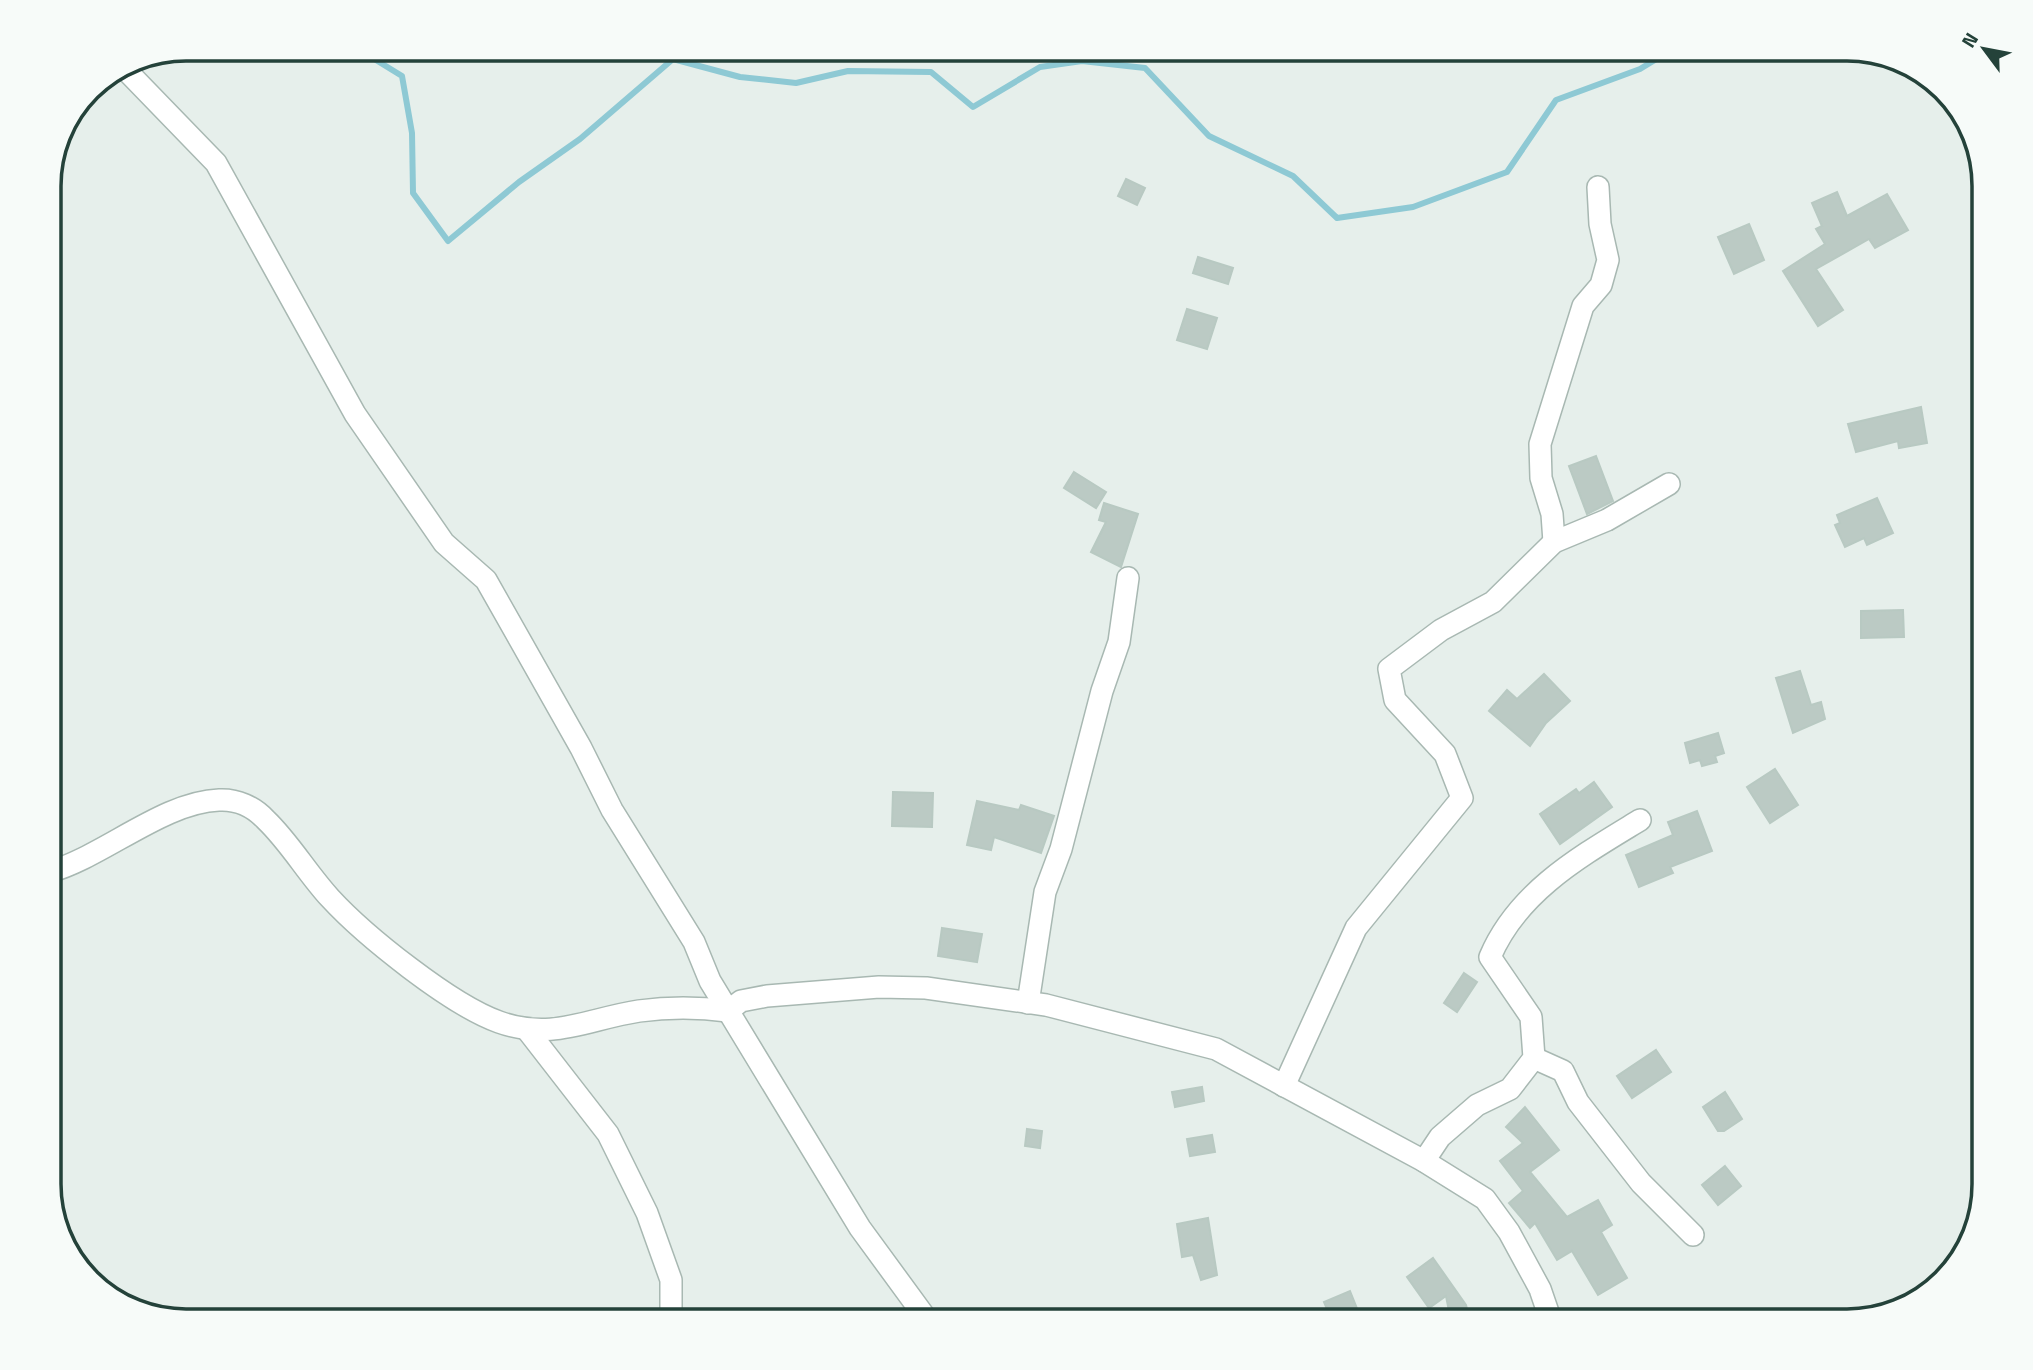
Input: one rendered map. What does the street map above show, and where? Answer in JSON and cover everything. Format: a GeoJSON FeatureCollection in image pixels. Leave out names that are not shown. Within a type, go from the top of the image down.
{"type":"FeatureCollection","features":[{"type":"Feature","properties":{"kind":"street"},"geometry":{"type":"LineString","coordinates":[[130,74],[216,163],[355,414],[444,543],[486,580],[581,748],[612,810],[694,942],[710,981],[860,1228],[919,1309]]}},
{"type":"Feature","properties":{"kind":"street"},"geometry":{"type":"LineString","coordinates":[[1554,542],[1552,514],[1542,478],[1540,444],[1583,306],[1601,285],[1608,260],[1600,224],[1598,187]]}},
{"type":"Feature","properties":{"kind":"street"},"geometry":{"type":"LineString","coordinates":[[1284,1086],[1356,928],[1462,798],[1445,754],[1395,700],[1389,669],[1441,630],[1493,602],[1554,542],[1607,520],[1669,484]]}},
{"type":"Feature","properties":{"kind":"street"},"geometry":{"type":"LineString","coordinates":[[1028,1003],[1045,892],[1061,849],[1102,691],[1119,642],[1128,578]]}},
{"type":"Feature","properties":{"kind":"street"},"geometry":{"type":"LineString","coordinates":[[62,866],[166,816],[200,804],[234,801],[250,807],[266,820],[331,899],[431,982],[462,1005],[498,1022],[528,1031],[560,1030],[639,1011],[685,1006],[728,1011],[741,1001],[767,996],[879,987],[926,988],[1028,1003],[1216,1049],[1424,1161],[1485,1199],[1509,1232],[1546,1309]]}},
{"type":"Feature","properties":{"kind":"street"},"geometry":{"type":"LineString","coordinates":[[1424,1161],[1440,1137],[1477,1105],[1510,1089],[1534,1058],[1531,1017],[1490,957],[1500,934],[1541,885],[1640,820]]}},
{"type":"Feature","properties":{"kind":"street"},"geometry":{"type":"LineString","coordinates":[[528,1031],[614,1145],[647,1213],[671,1280],[671,1309]]}},
{"type":"Feature","properties":{"kind":"street"},"geometry":{"type":"LineString","coordinates":[[1534,1058],[1563,1071],[1578,1102],[1642,1184],[1693,1236]]}},
{"type":"Feature","properties":{"kind":"building"},"geometry":{"type":"Polygon","coordinates":[[[1126,179],[1145,188],[1137,205],[1118,196],[1126,179]]]}},
{"type":"Feature","properties":{"kind":"building"},"geometry":{"type":"Polygon","coordinates":[[[1837,192],[1847,216],[1887,194],[1908,230],[1875,248],[1869,239],[1816,269],[1843,310],[1818,326],[1783,271],[1825,244],[1816,229],[1822,226],[1812,203],[1837,192]]]}},
{"type":"Feature","properties":{"kind":"building"},"geometry":{"type":"Polygon","coordinates":[[[1749,224],[1764,260],[1734,274],[1718,237],[1749,224]]]}},
{"type":"Feature","properties":{"kind":"building"},"geometry":{"type":"Polygon","coordinates":[[[1198,257],[1233,268],[1228,284],[1193,273],[1198,257]]]}},
{"type":"Feature","properties":{"kind":"building"},"geometry":{"type":"Polygon","coordinates":[[[1187,309],[1217,318],[1207,349],[1177,340],[1187,309]]]}},
{"type":"Feature","properties":{"kind":"building"},"geometry":{"type":"Polygon","coordinates":[[[1921,407],[1927,443],[1899,448],[1898,441],[1856,452],[1848,424],[1921,407]]]}},
{"type":"Feature","properties":{"kind":"building"},"geometry":{"type":"Polygon","coordinates":[[[1596,456],[1613,501],[1587,514],[1569,466],[1596,456]]]}},
{"type":"Feature","properties":{"kind":"building"},"geometry":{"type":"Polygon","coordinates":[[[1074,472],[1106,492],[1096,508],[1064,488],[1074,472]]]}},
{"type":"Feature","properties":{"kind":"building"},"geometry":{"type":"Polygon","coordinates":[[[1877,498],[1893,533],[1867,545],[1864,538],[1845,547],[1835,525],[1840,523],[1837,515],[1877,498]]]}},
{"type":"Feature","properties":{"kind":"building"},"geometry":{"type":"Polygon","coordinates":[[[1104,503],[1138,514],[1121,567],[1091,552],[1106,522],[1099,520],[1104,503]]]}},
{"type":"Feature","properties":{"kind":"building"},"geometry":{"type":"Polygon","coordinates":[[[1903,610],[1904,637],[1861,638],[1861,611],[1903,610]]]}},
{"type":"Feature","properties":{"kind":"building"},"geometry":{"type":"Polygon","coordinates":[[[1800,671],[1811,705],[1821,702],[1825,719],[1793,733],[1776,678],[1800,671]]]}},
{"type":"Feature","properties":{"kind":"building"},"geometry":{"type":"Polygon","coordinates":[[[1544,674],[1570,701],[1546,723],[1530,746],[1489,711],[1507,690],[1517,699],[1544,674]]]}},
{"type":"Feature","properties":{"kind":"building"},"geometry":{"type":"Polygon","coordinates":[[[1718,733],[1724,753],[1715,756],[1717,762],[1702,766],[1700,760],[1690,763],[1685,743],[1718,733]]]}},
{"type":"Feature","properties":{"kind":"building"},"geometry":{"type":"Polygon","coordinates":[[[1775,769],[1798,805],[1770,823],[1747,787],[1775,769]]]}},
{"type":"Feature","properties":{"kind":"building"},"geometry":{"type":"Polygon","coordinates":[[[1594,782],[1612,807],[1560,844],[1540,814],[1576,789],[1579,793],[1594,782]]]}},
{"type":"Feature","properties":{"kind":"building"},"geometry":{"type":"Polygon","coordinates":[[[893,792],[933,793],[932,827],[892,826],[893,792]]]}},
{"type":"Feature","properties":{"kind":"building"},"geometry":{"type":"Polygon","coordinates":[[[977,801],[1019,810],[1021,805],[1054,816],[1041,853],[994,837],[991,850],[967,845],[977,801]]]}},
{"type":"Feature","properties":{"kind":"building"},"geometry":{"type":"Polygon","coordinates":[[[1697,811],[1712,851],[1670,867],[1673,873],[1639,887],[1626,855],[1673,835],[1668,822],[1697,811]]]}},
{"type":"Feature","properties":{"kind":"building"},"geometry":{"type":"Polygon","coordinates":[[[942,928],[982,934],[977,962],[938,956],[942,928]]]}},
{"type":"Feature","properties":{"kind":"building"},"geometry":{"type":"Polygon","coordinates":[[[1464,973],[1477,982],[1457,1012],[1444,1003],[1464,973]]]}},
{"type":"Feature","properties":{"kind":"building"},"geometry":{"type":"Polygon","coordinates":[[[1656,1050],[1671,1072],[1632,1098],[1617,1076],[1656,1050]]]}},
{"type":"Feature","properties":{"kind":"building"},"geometry":{"type":"Polygon","coordinates":[[[1202,1087],[1204,1101],[1175,1107],[1172,1092],[1202,1087]]]}},
{"type":"Feature","properties":{"kind":"building"},"geometry":{"type":"Polygon","coordinates":[[[1725,1092],[1742,1119],[1724,1131],[1718,1131],[1703,1107],[1725,1092]]]}},
{"type":"Feature","properties":{"kind":"building"},"geometry":{"type":"Polygon","coordinates":[[[1525,1107],[1559,1150],[1530,1172],[1567,1217],[1598,1200],[1612,1225],[1601,1232],[1627,1278],[1598,1295],[1572,1251],[1557,1260],[1535,1223],[1530,1228],[1509,1203],[1523,1191],[1500,1161],[1523,1143],[1506,1127],[1525,1107]]]}},
{"type":"Feature","properties":{"kind":"building"},"geometry":{"type":"Polygon","coordinates":[[[1027,1129],[1042,1131],[1040,1148],[1025,1146],[1027,1129]]]}},
{"type":"Feature","properties":{"kind":"building"},"geometry":{"type":"Polygon","coordinates":[[[1212,1135],[1215,1152],[1190,1156],[1187,1139],[1212,1135]]]}},
{"type":"Feature","properties":{"kind":"building"},"geometry":{"type":"Polygon","coordinates":[[[1725,1166],[1741,1186],[1718,1205],[1702,1185],[1725,1166]]]}},
{"type":"Feature","properties":{"kind":"building"},"geometry":{"type":"Polygon","coordinates":[[[1208,1218],[1217,1275],[1201,1280],[1193,1255],[1182,1257],[1177,1224],[1208,1218]]]}},
{"type":"Feature","properties":{"kind":"building"},"geometry":{"type":"Polygon","coordinates":[[[1433,1258],[1467,1309],[1449,1309],[1446,1296],[1429,1308],[1407,1277],[1433,1258]]]}},
{"type":"Feature","properties":{"kind":"building"},"geometry":{"type":"Polygon","coordinates":[[[1350,1291],[1357,1309],[1327,1309],[1324,1302],[1350,1291]]]}},
{"type":"Feature","properties":{"kind":"waterway"},"geometry":{"type":"LineString","coordinates":[[683,62],[740,77],[796,83],[848,71],[931,72],[973,107],[1040,67],[1079,61]]}},
{"type":"Feature","properties":{"kind":"waterway"},"geometry":{"type":"LineString","coordinates":[[1086,61],[1145,68],[1209,136],[1293,176],[1337,218],[1413,207],[1507,172],[1556,100],[1640,69],[1653,61]]}},
{"type":"Feature","properties":{"kind":"waterway"},"geometry":{"type":"LineString","coordinates":[[379,62],[402,76],[412,133],[413,193],[448,241],[519,182],[580,139],[670,62]]}}]}
